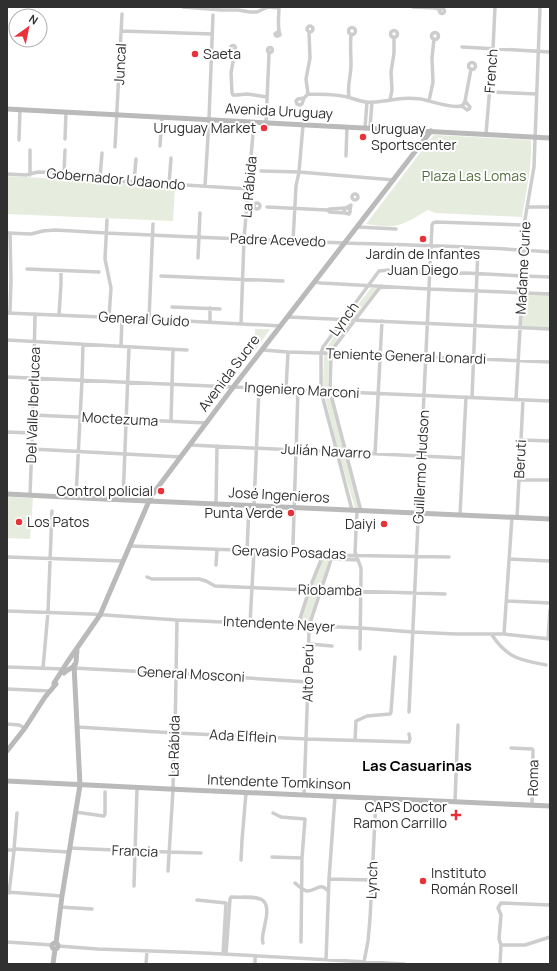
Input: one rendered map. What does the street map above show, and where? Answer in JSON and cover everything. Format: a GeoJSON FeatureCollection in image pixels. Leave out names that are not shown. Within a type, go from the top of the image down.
{"type":"FeatureCollection","features":[{"type":"Feature","properties":{"kind":"main road","name":"Avenida Uruguay"},"geometry":{"type":"LineString","coordinates":[[7,108],[550,138]]}},
{"type":"Feature","properties":{"kind":"main road","name":"Avenida Sucre"},"geometry":{"type":"LineString","coordinates":[[68,662],[100,615],[149,501],[234,386],[431,132]]}},
{"type":"Feature","properties":{"kind":"main road","name":"José Ingenieros"},"geometry":{"type":"LineString","coordinates":[[7,494],[550,519]]}},
{"type":"Feature","properties":{"kind":"main road","name":"Avenida Sucre"},"geometry":{"type":"LineString","coordinates":[[54,686],[54,683],[59,676],[71,667],[78,648]]}},
{"type":"Feature","properties":{"kind":"main road"},"geometry":{"type":"LineString","coordinates":[[53,964],[60,907],[80,785],[75,676],[71,667],[67,666],[68,662],[72,659],[71,667]]}},
{"type":"Feature","properties":{"kind":"main road","name":"Avenida Sucre"},"geometry":{"type":"LineString","coordinates":[[7,751],[54,686],[67,669],[71,667]]}},
{"type":"Feature","properties":{"kind":"main road","name":"Intendente Tomkinson"},"geometry":{"type":"LineString","coordinates":[[7,781],[173,790],[550,806]]}},
{"type":"Feature","properties":{"kind":"street"},"geometry":{"type":"LineString","coordinates":[[186,7],[253,12],[268,7],[279,7],[278,31]]}},
{"type":"Feature","properties":{"kind":"street"},"geometry":{"type":"LineString","coordinates":[[414,7],[435,8],[440,10]]}},
{"type":"Feature","properties":{"kind":"street","name":"French"},"geometry":{"type":"LineString","coordinates":[[486,134],[495,7]]}},
{"type":"Feature","properties":{"kind":"street","name":"Madame Curie"},"geometry":{"type":"LineString","coordinates":[[516,399],[523,276],[524,225],[534,167],[540,7]]}},
{"type":"Feature","properties":{"kind":"street"},"geometry":{"type":"LineString","coordinates":[[205,186],[213,15],[210,9]]}},
{"type":"Feature","properties":{"kind":"street"},"geometry":{"type":"LineString","coordinates":[[213,15],[217,10]]}},
{"type":"Feature","properties":{"kind":"street","name":"Juncal"},"geometry":{"type":"LineString","coordinates":[[115,147],[122,14]]}},
{"type":"Feature","properties":{"kind":"street"},"geometry":{"type":"LineString","coordinates":[[122,31],[212,34]]}},
{"type":"Feature","properties":{"kind":"street"},"geometry":{"type":"LineString","coordinates":[[308,94],[306,79],[310,58],[309,32]]}},
{"type":"Feature","properties":{"kind":"street"},"geometry":{"type":"LineString","coordinates":[[349,97],[348,88],[351,67],[351,35]]}},
{"type":"Feature","properties":{"kind":"street"},"geometry":{"type":"LineString","coordinates":[[390,100],[392,90],[391,72],[394,53],[394,37]]}},
{"type":"Feature","properties":{"kind":"street"},"geometry":{"type":"LineString","coordinates":[[429,101],[433,82],[432,58],[434,39]]}},
{"type":"Feature","properties":{"kind":"street"},"geometry":{"type":"LineString","coordinates":[[462,47],[493,50],[550,52]]}},
{"type":"Feature","properties":{"kind":"street"},"geometry":{"type":"LineString","coordinates":[[233,51],[231,73],[232,93],[234,95],[248,94],[267,97]]}},
{"type":"Feature","properties":{"kind":"street"},"geometry":{"type":"LineString","coordinates":[[266,123],[269,53]]}},
{"type":"Feature","properties":{"kind":"street"},"geometry":{"type":"LineString","coordinates":[[462,106],[465,101],[471,69]]}},
{"type":"Feature","properties":{"kind":"street"},"geometry":{"type":"LineString","coordinates":[[490,92],[537,94]]}},
{"type":"Feature","properties":{"kind":"street"},"geometry":{"type":"LineString","coordinates":[[304,98],[308,94],[331,94],[367,102],[412,98],[448,106],[462,106],[467,110],[470,108],[465,101]]}},
{"type":"Feature","properties":{"kind":"street"},"geometry":{"type":"LineString","coordinates":[[367,102],[367,128]]}},
{"type":"Feature","properties":{"kind":"street"},"geometry":{"type":"LineString","coordinates":[[367,128],[372,102]]}},
{"type":"Feature","properties":{"kind":"street"},"geometry":{"type":"LineString","coordinates":[[19,140],[20,109]]}},
{"type":"Feature","properties":{"kind":"street"},"geometry":{"type":"LineString","coordinates":[[65,139],[66,112]]}},
{"type":"Feature","properties":{"kind":"street"},"geometry":{"type":"LineString","coordinates":[[160,146],[162,117]]}},
{"type":"Feature","properties":{"kind":"street","name":"La Rábida"},"geometry":{"type":"LineString","coordinates":[[241,324],[244,239],[254,122]]}},
{"type":"Feature","properties":{"kind":"street"},"geometry":{"type":"LineString","coordinates":[[293,241],[296,186],[299,172],[303,124]]}},
{"type":"Feature","properties":{"kind":"street"},"geometry":{"type":"LineString","coordinates":[[346,156],[347,127]]}},
{"type":"Feature","properties":{"kind":"street"},"geometry":{"type":"LineString","coordinates":[[30,150],[30,174]]}},
{"type":"Feature","properties":{"kind":"street"},"geometry":{"type":"LineString","coordinates":[[64,173],[65,150]]}},
{"type":"Feature","properties":{"kind":"street"},"geometry":{"type":"LineString","coordinates":[[100,178],[102,153]]}},
{"type":"Feature","properties":{"kind":"street"},"geometry":{"type":"LineString","coordinates":[[169,184],[171,158]]}},
{"type":"Feature","properties":{"kind":"street"},"geometry":{"type":"LineString","coordinates":[[134,182],[136,159]]}},
{"type":"Feature","properties":{"kind":"street"},"geometry":{"type":"LineString","coordinates":[[261,171],[299,172],[394,180]]}},
{"type":"Feature","properties":{"kind":"street","name":"Gobernador Udaondo"},"geometry":{"type":"LineString","coordinates":[[7,174],[26,175],[38,172],[96,174],[104,180],[249,189]]}},
{"type":"Feature","properties":{"kind":"street"},"geometry":{"type":"LineString","coordinates":[[260,206],[327,210],[330,212],[345,213],[344,211],[350,205],[327,210]]}},
{"type":"Feature","properties":{"kind":"street"},"geometry":{"type":"LineString","coordinates":[[528,206],[550,207]]}},
{"type":"Feature","properties":{"kind":"street"},"geometry":{"type":"LineString","coordinates":[[198,258],[200,213]]}},
{"type":"Feature","properties":{"kind":"street"},"geometry":{"type":"LineString","coordinates":[[107,220],[105,259],[111,288],[109,317]]}},
{"type":"Feature","properties":{"kind":"street","name":"Guillermo Hudson"},"geometry":{"type":"LineString","coordinates":[[410,712],[432,226],[433,223],[436,222],[524,225]]}},
{"type":"Feature","properties":{"kind":"street"},"geometry":{"type":"LineString","coordinates":[[149,319],[153,224]]}},
{"type":"Feature","properties":{"kind":"street"},"geometry":{"type":"LineString","coordinates":[[358,227],[396,229]]}},
{"type":"Feature","properties":{"kind":"street","name":"Padre Acevedo"},"geometry":{"type":"LineString","coordinates":[[9,233],[31,234],[48,230],[550,252]]}},
{"type":"Feature","properties":{"kind":"street"},"geometry":{"type":"LineString","coordinates":[[8,313],[11,280],[9,233]]}},
{"type":"Feature","properties":{"kind":"street"},"geometry":{"type":"LineString","coordinates":[[472,398],[478,248]]}},
{"type":"Feature","properties":{"kind":"street"},"geometry":{"type":"LineString","coordinates":[[27,269],[99,272]]}},
{"type":"Feature","properties":{"kind":"street","name":"Lynch"},"geometry":{"type":"LineString","coordinates":[[357,510],[337,452],[321,391],[321,353],[323,348],[379,272],[389,270],[430,274]]}},
{"type":"Feature","properties":{"kind":"street"},"geometry":{"type":"LineString","coordinates":[[59,315],[61,271]]}},
{"type":"Feature","properties":{"kind":"street"},"geometry":{"type":"LineString","coordinates":[[430,274],[466,273],[550,276]]}},
{"type":"Feature","properties":{"kind":"street"},"geometry":{"type":"LineString","coordinates":[[161,276],[283,281]]}},
{"type":"Feature","properties":{"kind":"street"},"geometry":{"type":"LineString","coordinates":[[315,282],[368,286],[550,294]]}},
{"type":"Feature","properties":{"kind":"street","name":"Lynch"},"geometry":{"type":"LineString","coordinates":[[355,554],[357,510],[346,452],[330,391],[331,354],[332,350],[381,286]]}},
{"type":"Feature","properties":{"kind":"street"},"geometry":{"type":"LineString","coordinates":[[172,307],[220,309]]}},
{"type":"Feature","properties":{"kind":"street"},"geometry":{"type":"LineString","coordinates":[[210,308],[210,322]]}},
{"type":"Feature","properties":{"kind":"street","name":"General Guido"},"geometry":{"type":"LineString","coordinates":[[8,313],[281,326]]}},
{"type":"Feature","properties":{"kind":"street","name":"Del Valle Iberlucea"},"geometry":{"type":"LineString","coordinates":[[30,495],[35,314]]}},
{"type":"Feature","properties":{"kind":"street"},"geometry":{"type":"LineString","coordinates":[[288,317],[550,329]]}},
{"type":"Feature","properties":{"kind":"street"},"geometry":{"type":"LineString","coordinates":[[121,346],[122,318]]}},
{"type":"Feature","properties":{"kind":"street"},"geometry":{"type":"LineString","coordinates":[[375,454],[382,321]]}},
{"type":"Feature","properties":{"kind":"street"},"geometry":{"type":"LineString","coordinates":[[7,340],[187,350]]}},
{"type":"Feature","properties":{"kind":"street"},"geometry":{"type":"LineString","coordinates":[[76,498],[83,344]]}},
{"type":"Feature","properties":{"kind":"street"},"geometry":{"type":"LineString","coordinates":[[123,500],[129,347]]}},
{"type":"Feature","properties":{"kind":"street"},"geometry":{"type":"LineString","coordinates":[[171,422],[173,349]]}},
{"type":"Feature","properties":{"kind":"street","name":"Teniente General Lonardi"},"geometry":{"type":"LineString","coordinates":[[263,350],[550,362]]}},
{"type":"Feature","properties":{"kind":"street"},"geometry":{"type":"LineString","coordinates":[[286,389],[288,352]]}},
{"type":"Feature","properties":{"kind":"street","name":"Ingeniero Marconi"},"geometry":{"type":"LineString","coordinates":[[7,377],[550,401]]}},
{"type":"Feature","properties":{"kind":"street"},"geometry":{"type":"LineString","coordinates":[[247,551],[252,505],[259,388]]}},
{"type":"Feature","properties":{"kind":"street"},"geometry":{"type":"LineString","coordinates":[[293,544],[293,507],[298,390]]}},
{"type":"Feature","properties":{"kind":"street"},"geometry":{"type":"LineString","coordinates":[[460,515],[466,397]]}},
{"type":"Feature","properties":{"kind":"street","name":"Beruti"},"geometry":{"type":"LineString","coordinates":[[504,634],[509,559],[519,480],[523,400]]}},
{"type":"Feature","properties":{"kind":"street","name":"Moctezuma"},"geometry":{"type":"LineString","coordinates":[[33,415],[207,423]]}},
{"type":"Feature","properties":{"kind":"street"},"geometry":{"type":"LineString","coordinates":[[7,432],[32,434]]}},
{"type":"Feature","properties":{"kind":"street"},"geometry":{"type":"LineString","coordinates":[[521,440],[550,441]]}},
{"type":"Feature","properties":{"kind":"street","name":"Julián Navarro"},"geometry":{"type":"LineString","coordinates":[[190,445],[463,458]]}},
{"type":"Feature","properties":{"kind":"street"},"geometry":{"type":"LineString","coordinates":[[216,504],[217,446]]}},
{"type":"Feature","properties":{"kind":"street"},"geometry":{"type":"LineString","coordinates":[[32,449],[181,457]]}},
{"type":"Feature","properties":{"kind":"street"},"geometry":{"type":"LineString","coordinates":[[519,480],[550,480]]}},
{"type":"Feature","properties":{"kind":"street"},"geometry":{"type":"LineString","coordinates":[[43,668],[48,612],[52,511]]}},
{"type":"Feature","properties":{"kind":"street","name":"Gervasio Posadas"},"geometry":{"type":"LineString","coordinates":[[130,546],[323,554],[448,557]]}},
{"type":"Feature","properties":{"kind":"street"},"geometry":{"type":"LineString","coordinates":[[216,565],[217,550]]}},
{"type":"Feature","properties":{"kind":"street"},"geometry":{"type":"LineString","coordinates":[[250,623],[254,551]]}},
{"type":"Feature","properties":{"kind":"street","name":"Alto Perú"},"geometry":{"type":"LineString","coordinates":[[298,625],[309,590],[323,554]]}},
{"type":"Feature","properties":{"kind":"street","name":"Alto Perú"},"geometry":{"type":"LineString","coordinates":[[304,795],[309,626],[334,554]]}},
{"type":"Feature","properties":{"kind":"street"},"geometry":{"type":"LineString","coordinates":[[355,554],[362,572],[360,591],[360,649]]}},
{"type":"Feature","properties":{"kind":"street"},"geometry":{"type":"LineString","coordinates":[[7,557],[123,561]]}},
{"type":"Feature","properties":{"kind":"street","name":"Gervasio Posadas"},"geometry":{"type":"LineString","coordinates":[[332,559],[358,560]]}},
{"type":"Feature","properties":{"kind":"street"},"geometry":{"type":"LineString","coordinates":[[509,559],[550,561]]}},
{"type":"Feature","properties":{"kind":"street","name":"Riobamba"},"geometry":{"type":"LineString","coordinates":[[147,576],[152,579],[199,579],[215,586],[445,594]]}},
{"type":"Feature","properties":{"kind":"street"},"geometry":{"type":"LineString","coordinates":[[507,601],[550,603]]}},
{"type":"Feature","properties":{"kind":"street"},"geometry":{"type":"LineString","coordinates":[[549,639],[550,610]]}},
{"type":"Feature","properties":{"kind":"street","name":"Intendente Neyer"},"geometry":{"type":"LineString","coordinates":[[7,611],[361,628],[413,632],[492,635],[504,634],[549,639]]}},
{"type":"Feature","properties":{"kind":"street","name":"La Rábida"},"geometry":{"type":"LineString","coordinates":[[168,871],[173,790],[174,741],[176,736],[177,620]]}},
{"type":"Feature","properties":{"kind":"street"},"geometry":{"type":"LineString","coordinates":[[492,635],[498,644],[516,658],[546,665]]}},
{"type":"Feature","properties":{"kind":"street"},"geometry":{"type":"LineString","coordinates":[[308,644],[332,646]]}},
{"type":"Feature","properties":{"kind":"street"},"geometry":{"type":"LineString","coordinates":[[355,740],[356,721],[367,716],[379,716],[391,713],[395,657]]}},
{"type":"Feature","properties":{"kind":"street","name":"General Mosconi"},"geometry":{"type":"LineString","coordinates":[[7,667],[53,669],[71,667],[308,682]]}},
{"type":"Feature","properties":{"kind":"street"},"geometry":{"type":"LineString","coordinates":[[53,669],[58,672],[59,676]]}},
{"type":"Feature","properties":{"kind":"street"},"geometry":{"type":"LineString","coordinates":[[7,689],[50,692]]}},
{"type":"Feature","properties":{"kind":"street"},"geometry":{"type":"LineString","coordinates":[[7,724],[19,725],[24,728]]}},
{"type":"Feature","properties":{"kind":"street"},"geometry":{"type":"LineString","coordinates":[[455,801],[458,725]]}},
{"type":"Feature","properties":{"kind":"street","name":"Ada Elflein"},"geometry":{"type":"LineString","coordinates":[[78,727],[306,739],[409,742],[409,734]]}},
{"type":"Feature","properties":{"kind":"street","name":"Roma"},"geometry":{"type":"LineString","coordinates":[[511,748],[533,750],[532,805]]}},
{"type":"Feature","properties":{"kind":"street"},"geometry":{"type":"LineString","coordinates":[[134,886],[137,788]]}},
{"type":"Feature","properties":{"kind":"street"},"geometry":{"type":"LineString","coordinates":[[75,812],[104,816],[105,792]]}},
{"type":"Feature","properties":{"kind":"street"},"geometry":{"type":"LineString","coordinates":[[241,860],[246,793]]}},
{"type":"Feature","properties":{"kind":"street"},"geometry":{"type":"LineString","coordinates":[[326,960],[334,796]]}},
{"type":"Feature","properties":{"kind":"street","name":"Lynch"},"geometry":{"type":"LineString","coordinates":[[361,962],[369,933],[376,798]]}},
{"type":"Feature","properties":{"kind":"street"},"geometry":{"type":"LineString","coordinates":[[17,813],[14,850],[8,892],[62,896]]}},
{"type":"Feature","properties":{"kind":"street"},"geometry":{"type":"LineString","coordinates":[[273,813],[281,817],[305,819],[301,888],[301,942]]}},
{"type":"Feature","properties":{"kind":"street","name":"Francia"},"geometry":{"type":"LineString","coordinates":[[7,850],[202,853]]}},
{"type":"Feature","properties":{"kind":"street"},"geometry":{"type":"LineString","coordinates":[[272,857],[302,858]]}},
{"type":"Feature","properties":{"kind":"street"},"geometry":{"type":"LineString","coordinates":[[329,879],[372,880]]}},
{"type":"Feature","properties":{"kind":"street"},"geometry":{"type":"LineString","coordinates":[[295,883],[301,888],[309,891],[323,887],[329,892]]}},
{"type":"Feature","properties":{"kind":"street"},"geometry":{"type":"LineString","coordinates":[[224,954],[231,897],[262,899],[265,902],[267,905],[267,910],[262,940],[263,943]]}},
{"type":"Feature","properties":{"kind":"street"},"geometry":{"type":"LineString","coordinates":[[197,900],[226,903],[224,954]]}},
{"type":"Feature","properties":{"kind":"street"},"geometry":{"type":"LineString","coordinates":[[500,964],[501,945],[499,939],[501,915],[498,908],[501,903],[550,905]]}},
{"type":"Feature","properties":{"kind":"street"},"geometry":{"type":"LineString","coordinates":[[60,907],[92,909]]}},
{"type":"Feature","properties":{"kind":"street"},"geometry":{"type":"LineString","coordinates":[[501,945],[525,945],[550,937]]}},
{"type":"Feature","properties":{"kind":"street"},"geometry":{"type":"LineString","coordinates":[[7,942],[55,946],[404,964]]}},
{"type":"Feature","properties":{"kind":"street"},"geometry":{"type":"LineString","coordinates":[[146,964],[147,951]]}},
{"type":"Feature","properties":{"kind":"street"},"geometry":{"type":"LineString","coordinates":[[255,956],[255,964]]}},
{"type":"Feature","properties":{"kind":"green space","name":"Plaza Las Lomas"},"geometry":{"type":"Polygon","coordinates":[[[435,135],[530,140],[530,171],[522,217],[435,213],[428,210],[402,224],[386,226],[366,224],[435,135]]]}},
{"type":"Feature","properties":{"kind":"green space"},"geometry":{"type":"Polygon","coordinates":[[[7,176],[175,186],[173,221],[7,214],[7,176]]]}},
{"type":"Feature","properties":{"kind":"green space"},"geometry":{"type":"Polygon","coordinates":[[[371,288],[378,288],[329,353],[328,389],[360,509],[355,508],[338,451],[323,388],[324,351],[371,288]]]}},
{"type":"Feature","properties":{"kind":"green space"},"geometry":{"type":"Polygon","coordinates":[[[522,293],[550,294],[550,329],[520,327],[522,293]]]}},
{"type":"Feature","properties":{"kind":"green space"},"geometry":{"type":"Polygon","coordinates":[[[255,329],[270,329],[255,351],[255,329]]]}},
{"type":"Feature","properties":{"kind":"green space","name":"Los Patos"},"geometry":{"type":"Polygon","coordinates":[[[9,497],[33,498],[30,539],[7,538],[7,499],[9,497]]]}},
{"type":"Feature","properties":{"kind":"green space"},"geometry":{"type":"Polygon","coordinates":[[[323,555],[355,555],[358,560],[332,559],[309,626],[298,625],[323,555]]]}},
{"type":"Feature","properties":{"kind":"place","name":"Saeta"},"geometry":{"type":"Point","coordinates":[195,54]}},
{"type":"Feature","properties":{"kind":"place","name":"Uruguay Market"},"geometry":{"type":"Point","coordinates":[264,128]}},
{"type":"Feature","properties":{"kind":"place","name":"Uruguay Sportscenter"},"geometry":{"type":"Point","coordinates":[363,137]}},
{"type":"Feature","properties":{"kind":"place","name":"Jardín de Infantes Juan Diego"},"geometry":{"type":"Point","coordinates":[423,239]}},
{"type":"Feature","properties":{"kind":"place","name":"Control policial"},"geometry":{"type":"Point","coordinates":[161,491]}},
{"type":"Feature","properties":{"kind":"place","name":"Punta Verde"},"geometry":{"type":"Point","coordinates":[291,513]}},
{"type":"Feature","properties":{"kind":"place","name":"Los Patos"},"geometry":{"type":"Point","coordinates":[19,522]}},
{"type":"Feature","properties":{"kind":"place","name":"Daiyi"},"geometry":{"type":"Point","coordinates":[384,524]}},
{"type":"Feature","properties":{"kind":"place","name":"CAPS Doctor Ramon Carrillo"},"geometry":{"type":"Point","coordinates":[456,815]}},
{"type":"Feature","properties":{"kind":"place","name":"Instituto Román Rosell"},"geometry":{"type":"Point","coordinates":[423,881]}},
{"type":"Feature","properties":{"kind":"district","name":"Las Casuarinas"},"geometry":{"type":"Point","coordinates":[417,766]}}]}
